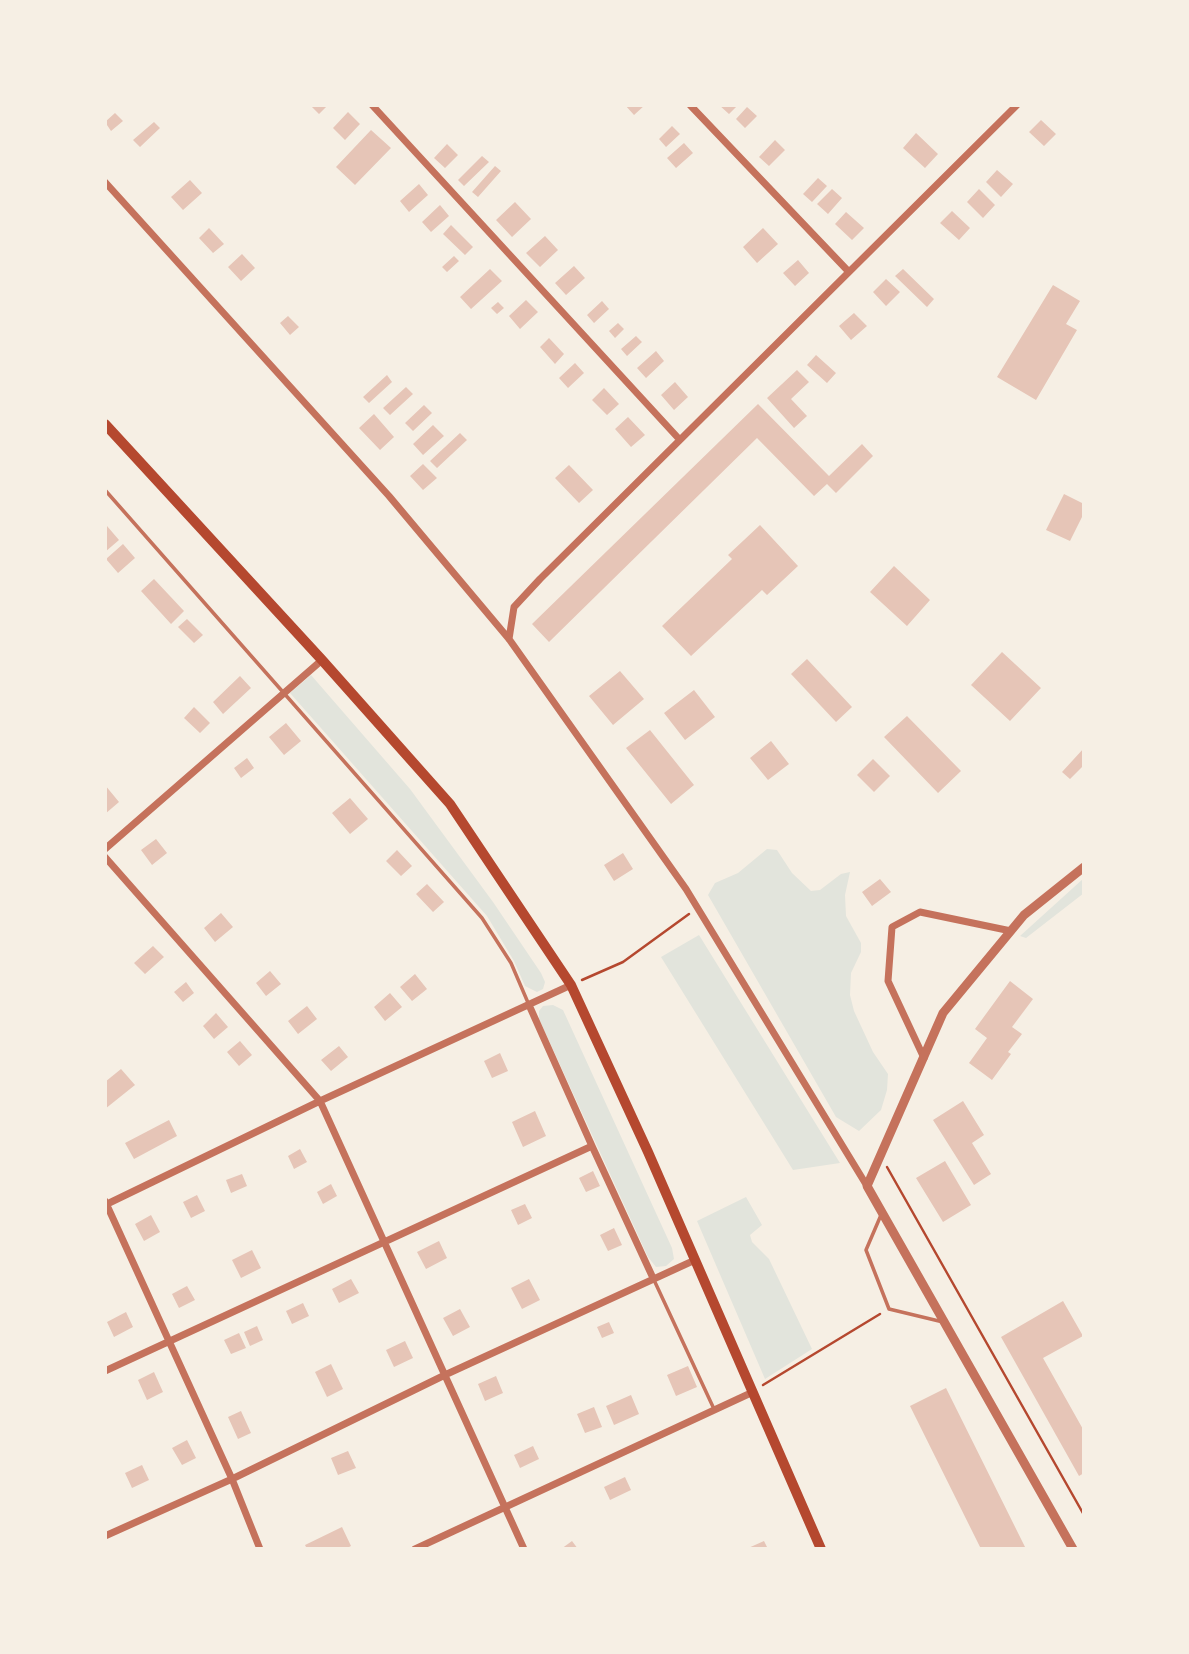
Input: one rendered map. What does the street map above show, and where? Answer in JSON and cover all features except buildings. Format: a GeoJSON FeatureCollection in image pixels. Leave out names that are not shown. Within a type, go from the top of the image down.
{"type":"FeatureCollection","features":[{"type":"Feature","properties":{"kind":"main road"},"geometry":{"type":"LineString","coordinates":[[105,424],[450,804],[571,985],[821,1549]]}},
{"type":"Feature","properties":{"kind":"street"},"geometry":{"type":"LineString","coordinates":[[372,105],[680,440]]}},
{"type":"Feature","properties":{"kind":"street"},"geometry":{"type":"LineString","coordinates":[[690,105],[849,272]]}},
{"type":"Feature","properties":{"kind":"street"},"geometry":{"type":"LineString","coordinates":[[509,639],[514,607],[1017,105]]}},
{"type":"Feature","properties":{"kind":"street"},"geometry":{"type":"LineString","coordinates":[[105,182],[389,496],[509,639],[697,908],[867,1186],[1073,1549]]}},
{"type":"Feature","properties":{"kind":"street"},"geometry":{"type":"LineString","coordinates":[[105,849],[321,660]]}},
{"type":"Feature","properties":{"kind":"street"},"geometry":{"type":"LineString","coordinates":[[105,857],[320,1101],[383,1243],[447,1374],[524,1549]]}},
{"type":"Feature","properties":{"kind":"street"},"geometry":{"type":"LineString","coordinates":[[867,1186],[943,1013],[1024,915],[1084,867]]}},
{"type":"Feature","properties":{"kind":"street"},"geometry":{"type":"LineString","coordinates":[[923,1058],[888,981],[892,927],[920,912],[1011,931]]}},
{"type":"Feature","properties":{"kind":"street"},"geometry":{"type":"LineString","coordinates":[[260,1549],[232,1479],[106,1203],[571,985]]}},
{"type":"Feature","properties":{"kind":"street"},"geometry":{"type":"LineString","coordinates":[[529,1005],[653,1278]]}},
{"type":"Feature","properties":{"kind":"street"},"geometry":{"type":"LineString","coordinates":[[105,1371],[592,1146]]}},
{"type":"Feature","properties":{"kind":"street"},"geometry":{"type":"LineString","coordinates":[[105,1536],[232,1479],[447,1374],[695,1260]]}},
{"type":"Feature","properties":{"kind":"street"},"geometry":{"type":"LineString","coordinates":[[415,1549],[752,1392]]}},
{"type":"Feature","properties":{"kind":"lane"},"geometry":{"type":"LineString","coordinates":[[105,490],[482,918],[511,963],[529,1005]]}},
{"type":"Feature","properties":{"kind":"lane"},"geometry":{"type":"LineString","coordinates":[[882,1213],[866,1250],[889,1309],[943,1322]]}},
{"type":"Feature","properties":{"kind":"lane"},"geometry":{"type":"LineString","coordinates":[[653,1278],[715,1409]]}},
{"type":"Feature","properties":{"kind":"path"},"geometry":{"type":"LineString","coordinates":[[571,985],[623,962],[697,908]]}},
{"type":"Feature","properties":{"kind":"path"},"geometry":{"type":"LineString","coordinates":[[880,1155],[1084,1515]]}},
{"type":"Feature","properties":{"kind":"path"},"geometry":{"type":"LineString","coordinates":[[752,1392],[889,1309]]}},
{"type":"Feature","properties":{"kind":"shaded area"},"geometry":{"type":"Polygon","coordinates":[[[311,675],[410,789],[541,973],[545,982],[543,989],[537,992],[525,986],[514,961],[487,916],[290,693],[311,675]]]}},
{"type":"Feature","properties":{"kind":"shaded area"},"geometry":{"type":"Polygon","coordinates":[[[767,849],[777,850],[792,873],[811,891],[820,890],[841,874],[850,872],[845,895],[846,916],[861,943],[861,952],[851,973],[850,995],[854,1011],[873,1052],[888,1074],[881,1110],[859,1131],[836,1117],[708,895],[715,883],[738,873],[767,849]]]}},
{"type":"Feature","properties":{"kind":"shaded area"},"geometry":{"type":"Polygon","coordinates":[[[1084,878],[1084,893],[1026,938],[1020,936],[1084,878]]]}},
{"type":"Feature","properties":{"kind":"shaded area"},"geometry":{"type":"Polygon","coordinates":[[[699,935],[840,1163],[793,1170],[661,957],[699,935]]]}},
{"type":"Feature","properties":{"kind":"shaded area"},"geometry":{"type":"Polygon","coordinates":[[[553,1005],[563,1010],[672,1248],[674,1259],[666,1266],[656,1267],[648,1257],[539,1019],[539,1011],[543,1006],[553,1005]]]}},
{"type":"Feature","properties":{"kind":"shaded area"},"geometry":{"type":"Polygon","coordinates":[[[746,1197],[762,1225],[750,1235],[752,1242],[769,1259],[812,1349],[765,1379],[697,1221],[746,1197]]]}}]}
